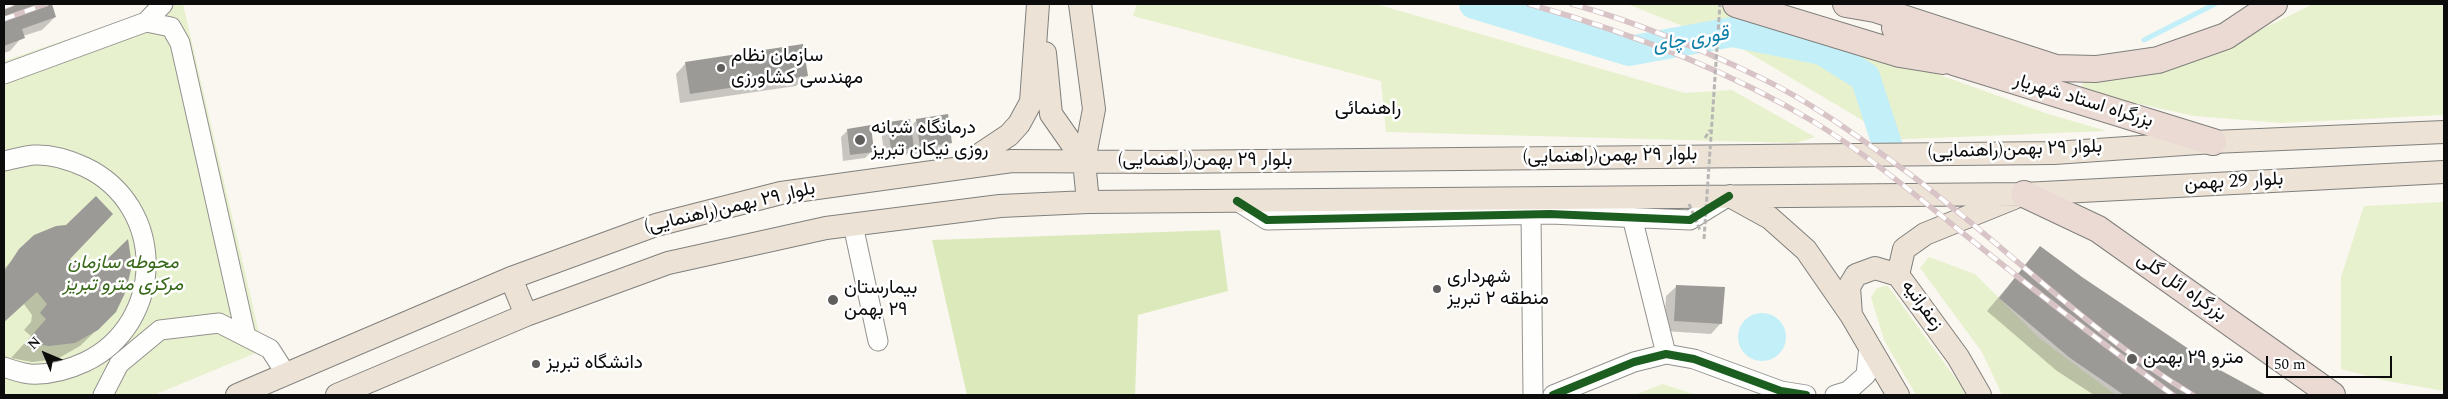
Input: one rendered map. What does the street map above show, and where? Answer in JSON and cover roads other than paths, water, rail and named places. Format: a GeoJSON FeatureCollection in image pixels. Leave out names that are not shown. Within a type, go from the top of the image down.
{"type":"FeatureCollection","features":[{"type":"Feature","properties":{"kind":"highway","name":"بزرگراه استاد شهریار"},"geometry":{"type":"LineString","coordinates":[[1736,4],[1900,54],[1954,62],[2213,142]]}},
{"type":"Feature","properties":{"kind":"highway","name":"بزرگراه استاد شهریار"},"geometry":{"type":"LineString","coordinates":[[1838,4],[1910,35],[1954,62]]}},
{"type":"Feature","properties":{"kind":"highway"},"geometry":{"type":"LineString","coordinates":[[1846,4],[1876,9],[2056,68],[2096,68],[2158,60],[2226,36],[2274,4]]}},
{"type":"Feature","properties":{"kind":"highway","name":"بزرگراه ائل گلی"},"geometry":{"type":"LineString","coordinates":[[2024,194],[2098,229],[2332,395]]}},
{"type":"Feature","properties":{"kind":"main road"},"geometry":{"type":"LineString","coordinates":[[1039,4],[1051,114],[1084,161]]}},
{"type":"Feature","properties":{"kind":"main road"},"geometry":{"type":"LineString","coordinates":[[961,167],[1009,134],[1019,124],[1031,102],[1039,4]]}},
{"type":"Feature","properties":{"kind":"main road"},"geometry":{"type":"LineString","coordinates":[[1080,4],[1094,109],[1084,161],[1088,202]]}},
{"type":"Feature","properties":{"kind":"main road"},"geometry":{"type":"LineString","coordinates":[[2213,142],[2444,132]]}},
{"type":"Feature","properties":{"kind":"main road","name":"بلوار ٢٩ بهمن(راهنمایی)"},"geometry":{"type":"LineString","coordinates":[[237,395],[511,278],[656,225],[771,196],[961,167],[1012,161],[1163,162],[2054,153],[2213,142]]}},
{"type":"Feature","properties":{"kind":"main road","name":"بلوار 29 بهمن"},"geometry":{"type":"LineString","coordinates":[[2024,194],[2444,172]]}},
{"type":"Feature","properties":{"kind":"main road","name":"بلوار ٢٩ بهمن(راهنمایی)"},"geometry":{"type":"LineString","coordinates":[[337,395],[370,388],[526,315],[668,263],[826,228],[1000,206],[1088,202],[2024,194]]}},
{"type":"Feature","properties":{"kind":"main road","name":"زعفرانیه"},"geometry":{"type":"LineString","coordinates":[[1980,395],[1958,357],[1898,275],[1904,249],[1925,234],[2024,194]]}},
{"type":"Feature","properties":{"kind":"main road"},"geometry":{"type":"LineString","coordinates":[[1729,196],[1770,218],[1806,250],[1851,315],[1898,395]]}},
{"type":"Feature","properties":{"kind":"main road"},"geometry":{"type":"LineString","coordinates":[[1851,315],[1849,287],[1856,275],[1875,268],[1898,275]]}},
{"type":"Feature","properties":{"kind":"main road"},"geometry":{"type":"LineString","coordinates":[[511,278],[526,315]]}},
{"type":"Feature","properties":{"kind":"street"},"geometry":{"type":"LineString","coordinates":[[4,74],[146,22],[163,4]]}},
{"type":"Feature","properties":{"kind":"street"},"geometry":{"type":"LineString","coordinates":[[146,22],[171,27],[180,43],[246,337]]}},
{"type":"Feature","properties":{"kind":"street"},"geometry":{"type":"LineString","coordinates":[[4,161],[34,155],[69,159],[100,174],[125,198],[142,229],[147,263],[142,298],[132,318],[126,329],[101,354],[67,370],[30,374],[4,368]]}},
{"type":"Feature","properties":{"kind":"street"},"geometry":{"type":"LineString","coordinates":[[1237,201],[1267,220],[1531,214],[1690,220],[1729,196]]}},
{"type":"Feature","properties":{"kind":"street"},"geometry":{"type":"LineString","coordinates":[[1531,214],[1533,395]]}},
{"type":"Feature","properties":{"kind":"street"},"geometry":{"type":"LineString","coordinates":[[1632,217],[1666,354]]}},
{"type":"Feature","properties":{"kind":"street"},"geometry":{"type":"LineString","coordinates":[[853,225],[878,341]]}},
{"type":"Feature","properties":{"kind":"street"},"geometry":{"type":"LineString","coordinates":[[132,318],[160,330],[219,323],[270,349],[286,374]]}},
{"type":"Feature","properties":{"kind":"street"},"geometry":{"type":"LineString","coordinates":[[103,395],[119,364],[160,330]]}},
{"type":"Feature","properties":{"kind":"street"},"geometry":{"type":"LineString","coordinates":[[1835,395],[1848,391],[1866,375],[1869,346]]}},
{"type":"Feature","properties":{"kind":"street"},"geometry":{"type":"LineString","coordinates":[[1553,395],[1634,362],[1666,354],[1694,359],[1784,393],[1806,395]]}},
{"type":"Feature","properties":{"kind":"street"},"geometry":{"type":"LineString","coordinates":[[93,358],[119,364]]}},
{"type":"Feature","properties":{"kind":"water"},"geometry":{"type":"Polygon","coordinates":[[[1762,313],[1771,315],[1779,320],[1784,328],[1786,337],[1784,346],[1779,354],[1771,359],[1762,361],[1753,359],[1745,354],[1740,346],[1738,337],[1740,328],[1745,320],[1753,315],[1762,313]]]}},
{"type":"Feature","properties":{"kind":"waterway","name":"قوری چای"},"geometry":{"type":"LineString","coordinates":[[1474,4],[1629,51],[1732,32],[1822,50],[1865,77],[1887,144]]}},
{"type":"Feature","properties":{"kind":"waterway"},"geometry":{"type":"LineString","coordinates":[[2144,40],[2215,4]]}},
{"type":"Feature","properties":{"kind":"railway"},"geometry":{"type":"LineString","coordinates":[[4,7],[12,4]]}},
{"type":"Feature","properties":{"kind":"railway"},"geometry":{"type":"LineString","coordinates":[[4,19],[46,4]]}},
{"type":"Feature","properties":{"kind":"railway"},"geometry":{"type":"LineString","coordinates":[[1529,4],[1603,27],[1676,54],[1746,85],[1814,122],[1878,166],[2051,303],[2173,395]]}},
{"type":"Feature","properties":{"kind":"railway"},"geometry":{"type":"LineString","coordinates":[[1572,4],[1620,19],[1692,47],[1761,78],[1818,110],[1907,172],[1943,200],[2118,344],[2155,371],[2193,395]]}},
{"type":"Feature","properties":{"kind":"place","name":"سازمان نظام مهندسی کشاورزی"},"geometry":{"type":"Point","coordinates":[721,68]}},
{"type":"Feature","properties":{"kind":"place","name":"درمانگاه شبانه روزی نیکان تبریز"},"geometry":{"type":"Point","coordinates":[860,140]}},
{"type":"Feature","properties":{"kind":"place","name":"شهرداری منطقه ۲ تبریز"},"geometry":{"type":"Point","coordinates":[1437,289]}},
{"type":"Feature","properties":{"kind":"place","name":"بیمارستان ٢٩ بهمن"},"geometry":{"type":"Point","coordinates":[833,300]}},
{"type":"Feature","properties":{"kind":"place","name":"مترو ۲۹ بهمن"},"geometry":{"type":"Point","coordinates":[2132,359]}},
{"type":"Feature","properties":{"kind":"place","name":"دانشگاه تبریز"},"geometry":{"type":"Point","coordinates":[536,364]}},
{"type":"Feature","properties":{"kind":"district","name":"راهنمائی"},"geometry":{"type":"Point","coordinates":[1368,110]}},
{"type":"Feature","properties":{"kind":"park label","name":"محوطه سازمان مرکزی مترو تبریز"},"geometry":{"type":"Point","coordinates":[123,275]}}]}
